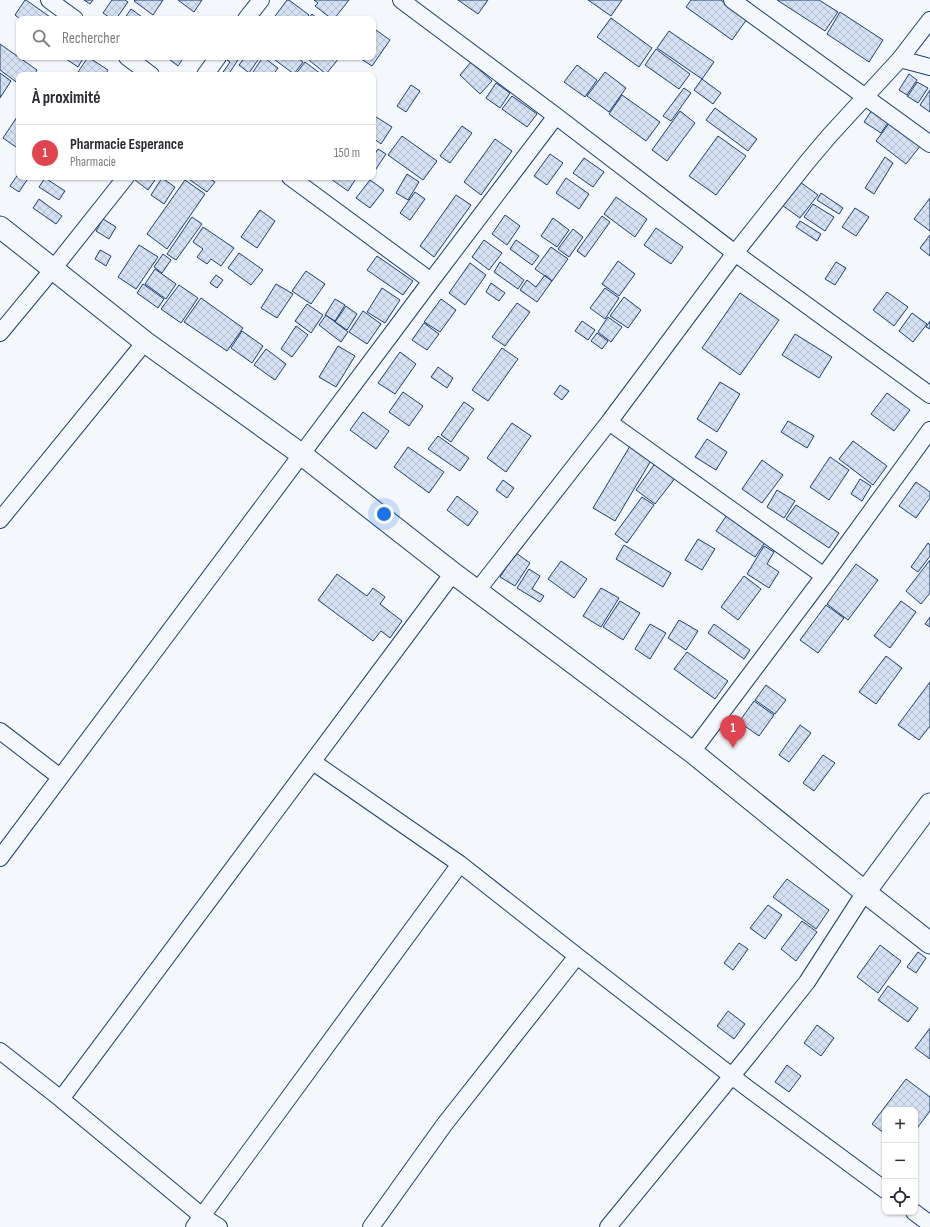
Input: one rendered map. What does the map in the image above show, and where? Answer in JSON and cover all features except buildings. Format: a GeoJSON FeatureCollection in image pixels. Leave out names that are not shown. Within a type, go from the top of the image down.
{"type":"FeatureCollection","features":[{"type":"Feature","properties":{"kind":"street"},"geometry":{"type":"LineString","coordinates":[[49,0],[71,16]]}},
{"type":"Feature","properties":{"kind":"street"},"geometry":{"type":"LineString","coordinates":[[248,16],[260,0]]}},
{"type":"Feature","properties":{"kind":"street"},"geometry":{"type":"LineString","coordinates":[[401,0],[735,253],[930,395]]}},
{"type":"Feature","properties":{"kind":"street"},"geometry":{"type":"LineString","coordinates":[[732,0],[930,144]]}},
{"type":"Feature","properties":{"kind":"street"},"geometry":{"type":"LineString","coordinates":[[477,591],[609,422],[735,253],[808,161],[900,59],[930,20]]}},
{"type":"Feature","properties":{"kind":"street"},"geometry":{"type":"LineString","coordinates":[[900,59],[930,67]]}},
{"type":"Feature","properties":{"kind":"street"},"geometry":{"type":"LineString","coordinates":[[131,60],[148,72]]}},
{"type":"Feature","properties":{"kind":"street"},"geometry":{"type":"LineString","coordinates":[[207,72],[216,60]]}},
{"type":"Feature","properties":{"kind":"street"},"geometry":{"type":"LineString","coordinates":[[0,858],[301,454],[556,116]]}},
{"type":"Feature","properties":{"kind":"street"},"geometry":{"type":"LineString","coordinates":[[0,333],[124,180]]}},
{"type":"Feature","properties":{"kind":"street"},"geometry":{"type":"LineString","coordinates":[[294,180],[431,281]]}},
{"type":"Feature","properties":{"kind":"street"},"geometry":{"type":"LineString","coordinates":[[0,227],[145,342],[301,454],[453,573],[692,752],[865,892],[930,942]]}},
{"type":"Feature","properties":{"kind":"street"},"geometry":{"type":"LineString","coordinates":[[0,520],[145,342]]}},
{"type":"Feature","properties":{"kind":"street"},"geometry":{"type":"LineString","coordinates":[[609,422],[824,576]]}},
{"type":"Feature","properties":{"kind":"street"},"geometry":{"type":"LineString","coordinates":[[692,752],[824,576],[930,430]]}},
{"type":"Feature","properties":{"kind":"street"},"geometry":{"type":"LineString","coordinates":[[61,1099],[453,573]]}},
{"type":"Feature","properties":{"kind":"street"},"geometry":{"type":"LineString","coordinates":[[0,731],[60,777]]}},
{"type":"Feature","properties":{"kind":"street"},"geometry":{"type":"LineString","coordinates":[[313,762],[460,864],[732,1075],[882,1188]]}},
{"type":"Feature","properties":{"kind":"street"},"geometry":{"type":"LineString","coordinates":[[608,1227],[807,982],[865,892],[930,804]]}},
{"type":"Feature","properties":{"kind":"street"},"geometry":{"type":"LineString","coordinates":[[198,1222],[460,864]]}},
{"type":"Feature","properties":{"kind":"street"},"geometry":{"type":"LineString","coordinates":[[371,1227],[444,1125],[577,956]]}},
{"type":"Feature","properties":{"kind":"street"},"geometry":{"type":"LineString","coordinates":[[0,1051],[61,1099],[198,1222],[219,1227]]}},
{"type":"Feature","properties":{"kind":"street"},"geometry":{"type":"LineString","coordinates":[[918,1215],[930,1224]]}},
{"type":"Feature","properties":{"kind":"place","name":"Pharmacie Esperance"},"geometry":{"type":"Point","coordinates":[733,748]}}]}
